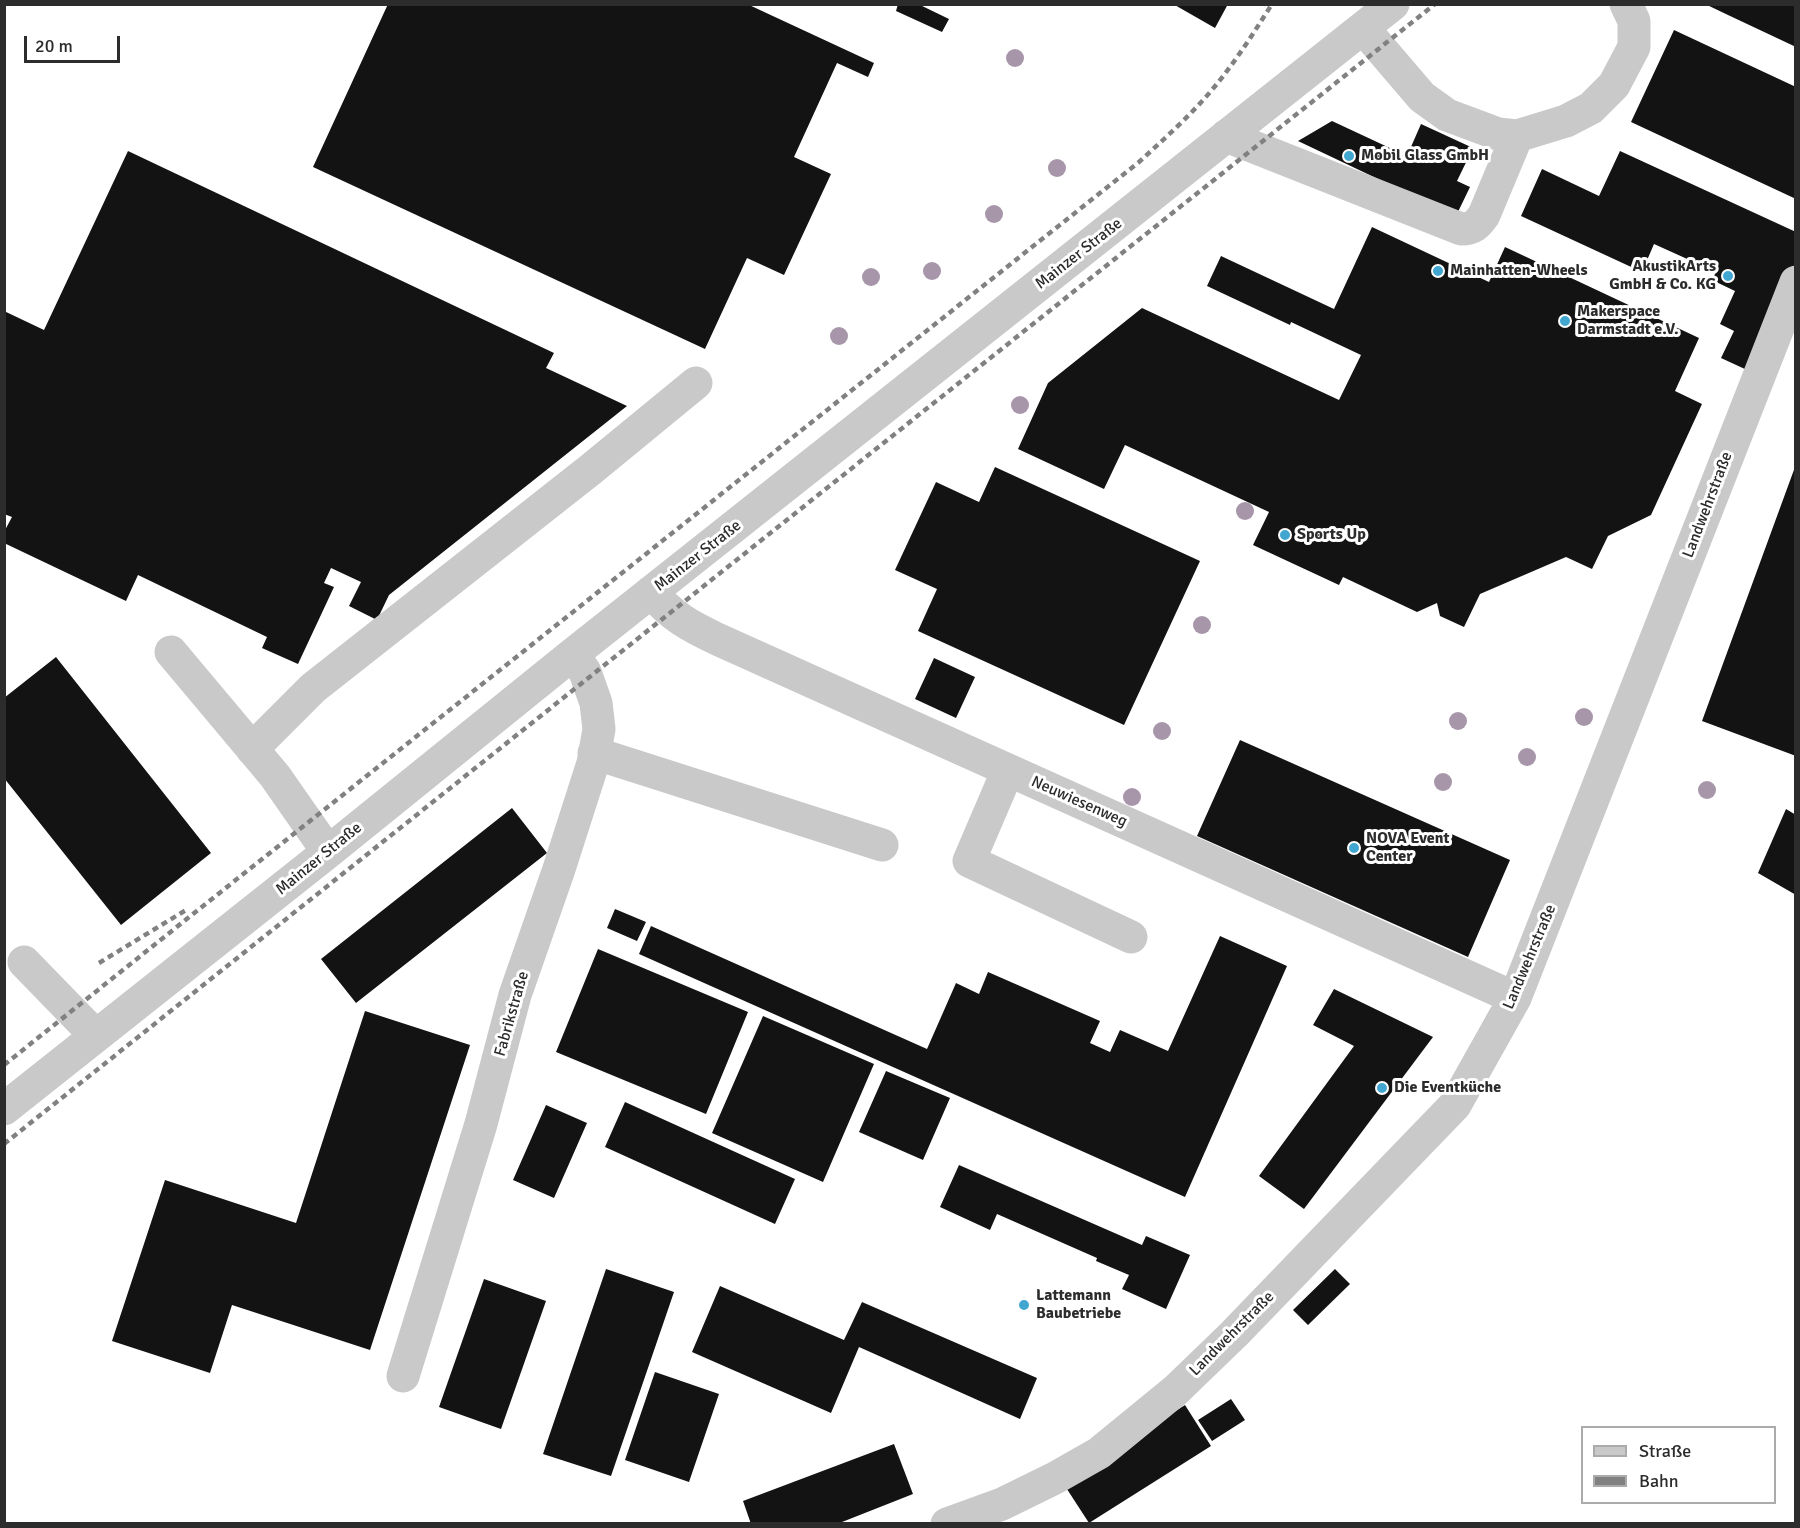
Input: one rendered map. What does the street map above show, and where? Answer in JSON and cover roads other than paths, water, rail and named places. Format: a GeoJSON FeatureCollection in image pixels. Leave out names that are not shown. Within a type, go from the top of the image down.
{"type":"FeatureCollection","features":[{"type":"Feature","properties":{"kind":"street","name":"Mainzer Straße"},"geometry":{"type":"LineString","coordinates":[[4,1108],[1393,4]]}},
{"type":"Feature","properties":{"kind":"street"},"geometry":{"type":"LineString","coordinates":[[1363,28],[1422,96],[1448,115],[1498,134],[1517,136],[1566,121],[1591,108],[1614,85],[1634,47],[1634,21],[1626,4]]}},
{"type":"Feature","properties":{"kind":"street"},"geometry":{"type":"LineString","coordinates":[[1226,136],[1461,230],[1477,225],[1484,215],[1517,136]]}},
{"type":"Feature","properties":{"kind":"street","name":"Landwehrstraße"},"geometry":{"type":"LineString","coordinates":[[946,1524],[1002,1504],[1100,1453],[1176,1390],[1234,1334],[1455,1105],[1515,998],[1796,282]]}},
{"type":"Feature","properties":{"kind":"street"},"geometry":{"type":"LineString","coordinates":[[252,749],[313,688],[590,471],[696,383]]}},
{"type":"Feature","properties":{"kind":"street","name":"Neuwiesenweg"},"geometry":{"type":"LineString","coordinates":[[651,592],[670,613],[689,625],[1515,998]]}},
{"type":"Feature","properties":{"kind":"street"},"geometry":{"type":"LineString","coordinates":[[171,652],[275,776],[328,852]]}},
{"type":"Feature","properties":{"kind":"street","name":"Fabrikstraße"},"geometry":{"type":"LineString","coordinates":[[403,1376],[482,1125],[515,995],[559,869],[594,753],[599,729],[596,703],[585,672],[573,654]]}},
{"type":"Feature","properties":{"kind":"street"},"geometry":{"type":"LineString","coordinates":[[594,753],[882,845]]}},
{"type":"Feature","properties":{"kind":"street"},"geometry":{"type":"LineString","coordinates":[[1008,770],[969,861],[1131,936]]}},
{"type":"Feature","properties":{"kind":"street"},"geometry":{"type":"LineString","coordinates":[[24,962],[96,1036]]}},
{"type":"Feature","properties":{"kind":"railway"},"geometry":{"type":"LineString","coordinates":[[4,1065],[1139,162],[1211,91],[1235,60],[1272,4]]}},
{"type":"Feature","properties":{"kind":"railway"},"geometry":{"type":"LineString","coordinates":[[4,1144],[1435,4]]}},
{"type":"Feature","properties":{"kind":"railway"},"geometry":{"type":"LineString","coordinates":[[99,963],[186,910]]}},
{"type":"Feature","properties":{"kind":"place","name":"Mobil Glass GmbH"},"geometry":{"type":"Point","coordinates":[1349,156]}},
{"type":"Feature","properties":{"kind":"place","name":"Mainhatten-Wheels"},"geometry":{"type":"Point","coordinates":[1438,271]}},
{"type":"Feature","properties":{"kind":"place","name":"AkustikArts GmbH & Co. KG"},"geometry":{"type":"Point","coordinates":[1728,276]}},
{"type":"Feature","properties":{"kind":"place","name":"Makerspace Darmstadt e.V."},"geometry":{"type":"Point","coordinates":[1565,321]}},
{"type":"Feature","properties":{"kind":"place","name":"Sports Up"},"geometry":{"type":"Point","coordinates":[1285,535]}},
{"type":"Feature","properties":{"kind":"place","name":"NOVA Event Center"},"geometry":{"type":"Point","coordinates":[1354,848]}},
{"type":"Feature","properties":{"kind":"place","name":"Die Eventküche"},"geometry":{"type":"Point","coordinates":[1382,1088]}},
{"type":"Feature","properties":{"kind":"place","name":"Lattemann Baubetriebe"},"geometry":{"type":"Point","coordinates":[1024,1305]}}]}
